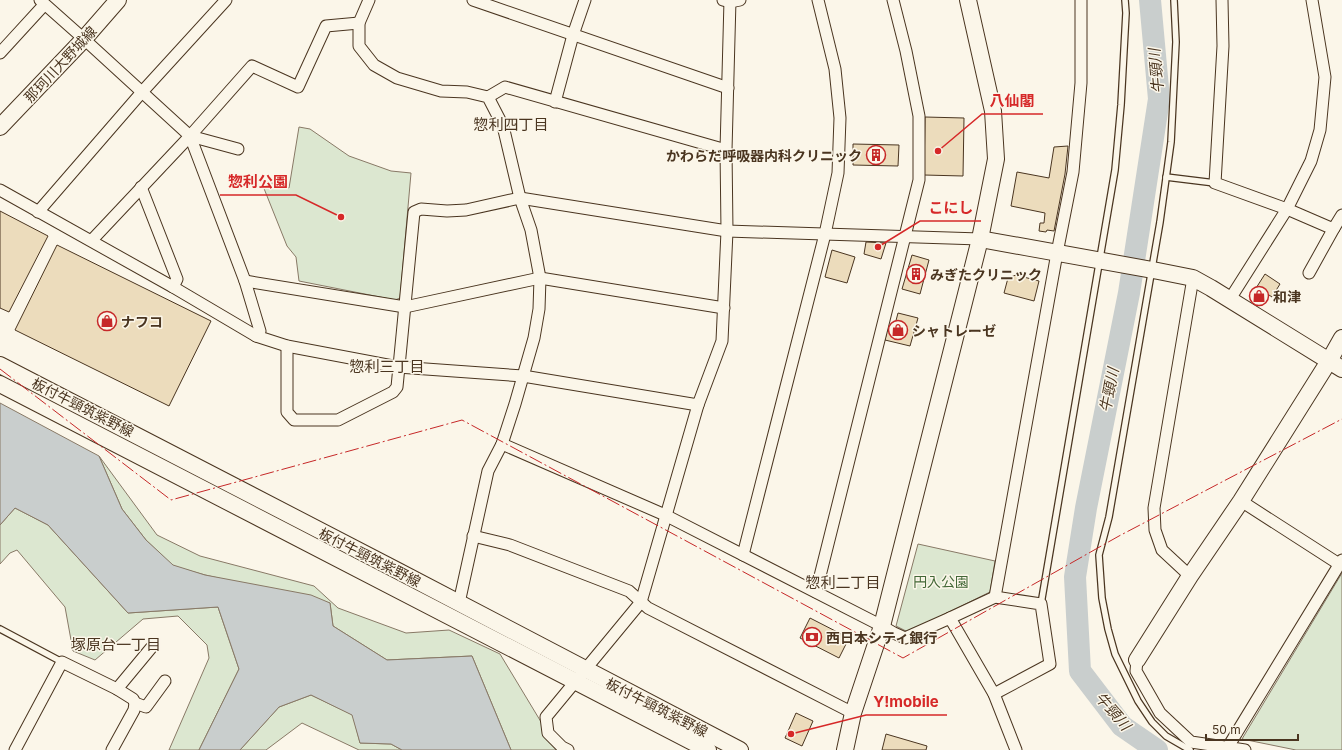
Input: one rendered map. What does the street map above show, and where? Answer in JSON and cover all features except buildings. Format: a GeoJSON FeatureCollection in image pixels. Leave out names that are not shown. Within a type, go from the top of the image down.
{"type":"FeatureCollection","features":[{"type":"Feature","properties":{"kind":"main road","name":"那珂川大野城線"},"geometry":{"type":"LineString","coordinates":[[0,127],[84,39],[118,0]]}},
{"type":"Feature","properties":{"kind":"main road"},"geometry":{"type":"LineString","coordinates":[[845,750],[853,713],[882,626],[980,239],[996,160],[993,111],[968,0]]}},
{"type":"Feature","properties":{"kind":"main road"},"geometry":{"type":"LineString","coordinates":[[980,239],[1193,278],[1230,299],[1335,365]]}},
{"type":"Feature","properties":{"kind":"main road"},"geometry":{"type":"LineString","coordinates":[[1137,660],[1240,501],[1335,365],[1342,338]]}},
{"type":"Feature","properties":{"kind":"main road","name":"板付牛頸筑紫野線"},"geometry":{"type":"LineString","coordinates":[[0,365],[459,603],[580,676],[708,750]]}},
{"type":"Feature","properties":{"kind":"main road","name":"板付牛頸筑紫野線"},"geometry":{"type":"LineString","coordinates":[[0,384],[580,676],[740,750]]}},
{"type":"Feature","properties":{"kind":"street"},"geometry":{"type":"LineString","coordinates":[[38,212],[142,92],[226,0]]}},
{"type":"Feature","properties":{"kind":"street"},"geometry":{"type":"LineString","coordinates":[[368,0],[358,23],[359,46],[374,65],[397,78],[441,91],[467,92],[488,97],[505,87],[726,150]]}},
{"type":"Feature","properties":{"kind":"street"},"geometry":{"type":"LineString","coordinates":[[473,0],[728,88]]}},
{"type":"Feature","properties":{"kind":"street"},"geometry":{"type":"LineString","coordinates":[[555,102],[573,35],[585,0]]}},
{"type":"Feature","properties":{"kind":"street"},"geometry":{"type":"LineString","coordinates":[[743,555],[826,234],[838,172],[840,118],[835,69],[818,0]]}},
{"type":"Feature","properties":{"kind":"street"},"geometry":{"type":"LineString","coordinates":[[816,592],[906,237],[919,180],[919,116],[906,51],[893,0]]}},
{"type":"Feature","properties":{"kind":"street"},"geometry":{"type":"LineString","coordinates":[[996,597],[1057,253],[1073,172],[1081,82],[1081,0]]}},
{"type":"Feature","properties":{"kind":"street"},"geometry":{"type":"LineString","coordinates":[[1222,0],[1223,46],[1215,183],[1334,228]]}},
{"type":"Feature","properties":{"kind":"street"},"geometry":{"type":"LineString","coordinates":[[1230,299],[1287,209],[1311,161],[1320,130],[1325,77],[1312,0]]}},
{"type":"Feature","properties":{"kind":"street"},"geometry":{"type":"LineString","coordinates":[[568,750],[548,733],[546,717],[641,602],[698,405],[722,341],[727,232],[726,150],[731,1]]}},
{"type":"Feature","properties":{"kind":"street"},"geometry":{"type":"LineString","coordinates":[[0,53],[42,2],[190,136],[245,281],[260,331],[256,336]]}},
{"type":"Feature","properties":{"kind":"street"},"geometry":{"type":"LineString","coordinates":[[92,240],[190,136],[252,66],[298,87],[326,26],[358,23]]}},
{"type":"Feature","properties":{"kind":"street"},"geometry":{"type":"LineString","coordinates":[[459,603],[488,471],[502,444],[534,338],[540,309],[540,278],[531,230],[520,198],[503,126],[488,97]]}},
{"type":"Feature","properties":{"kind":"street"},"geometry":{"type":"LineString","coordinates":[[190,136],[238,149]]}},
{"type":"Feature","properties":{"kind":"street"},"geometry":{"type":"LineString","coordinates":[[141,187],[177,279],[173,287]]}},
{"type":"Feature","properties":{"kind":"street"},"geometry":{"type":"LineString","coordinates":[[0,190],[92,240],[256,336],[287,346],[398,367],[523,376],[698,405]]}},
{"type":"Feature","properties":{"kind":"street"},"geometry":{"type":"LineString","coordinates":[[287,346],[287,412],[294,420],[338,420],[393,392],[397,387],[414,212],[421,209],[447,211],[466,210],[520,198],[727,232],[980,239]]}},
{"type":"Feature","properties":{"kind":"street"},"geometry":{"type":"LineString","coordinates":[[1309,273],[1342,215]]}},
{"type":"Feature","properties":{"kind":"street"},"geometry":{"type":"LineString","coordinates":[[245,281],[405,307],[540,278],[724,308]]}},
{"type":"Feature","properties":{"kind":"street"},"geometry":{"type":"LineString","coordinates":[[1190,576],[1162,550],[1155,530],[1154,508],[1193,278]]}},
{"type":"Feature","properties":{"kind":"street"},"geometry":{"type":"LineString","coordinates":[[502,444],[665,515],[905,638],[996,597],[1041,604],[1050,664],[994,694]]}},
{"type":"Feature","properties":{"kind":"street"},"geometry":{"type":"LineString","coordinates":[[1228,747],[1341,562],[1240,501]]}},
{"type":"Feature","properties":{"kind":"street"},"geometry":{"type":"LineString","coordinates":[[473,536],[510,545],[629,591],[648,608],[853,713]]}},
{"type":"Feature","properties":{"kind":"street"},"geometry":{"type":"LineString","coordinates":[[950,618],[994,694],[1016,750]]}},
{"type":"Feature","properties":{"kind":"street"},"geometry":{"type":"LineString","coordinates":[[117,689],[151,648]]}},
{"type":"Feature","properties":{"kind":"street"},"geometry":{"type":"LineString","coordinates":[[1137,660],[1136,671],[1160,713],[1191,742],[1245,750]]}},
{"type":"Feature","properties":{"kind":"street"},"geometry":{"type":"LineString","coordinates":[[15,750],[62,662],[117,689],[133,699],[135,703],[146,707],[165,681]]}},
{"type":"Feature","properties":{"kind":"street"},"geometry":{"type":"LineString","coordinates":[[112,750],[134,710],[135,703]]}},
{"type":"Feature","properties":{"kind":"lane"},"geometry":{"type":"LineString","coordinates":[[1041,604],[1115,170],[1122,90],[1126,13],[1125,0]]}},
{"type":"Feature","properties":{"kind":"lane"},"geometry":{"type":"LineString","coordinates":[[1174,0],[1176,42],[1171,142],[1155,270],[1109,517],[1100,555],[1102,598],[1115,654],[1138,701],[1152,722],[1166,736],[1190,750]]}},
{"type":"Feature","properties":{"kind":"lane"},"geometry":{"type":"LineString","coordinates":[[1166,177],[1215,183]]}},
{"type":"Feature","properties":{"kind":"lane"},"geometry":{"type":"LineString","coordinates":[[0,629],[62,662]]}},
{"type":"Feature","properties":{"kind":"green space"},"geometry":{"type":"Polygon","coordinates":[[[299,127],[310,129],[349,156],[391,171],[411,173],[400,298],[395,300],[299,281],[296,257],[287,246],[261,181],[289,188],[299,127]]]}},
{"type":"Feature","properties":{"kind":"green space"},"geometry":{"type":"Polygon","coordinates":[[[99,456],[157,535],[200,556],[314,586],[338,608],[406,633],[449,630],[500,654],[558,750],[511,750],[472,656],[387,660],[333,626],[330,603],[205,575],[173,566],[146,540],[122,509],[99,456]]]}},
{"type":"Feature","properties":{"kind":"green space"},"geometry":{"type":"Polygon","coordinates":[[[15,508],[48,525],[128,613],[218,607],[239,669],[199,750],[169,750],[209,658],[207,645],[178,616],[143,619],[95,660],[73,651],[65,607],[17,550],[10,553],[0,564],[0,525],[15,508]]]}},
{"type":"Feature","properties":{"kind":"green space","name":"円入公園"},"geometry":{"type":"Polygon","coordinates":[[[918,544],[995,561],[990,592],[908,632],[896,626],[918,544]]]}},
{"type":"Feature","properties":{"kind":"green space"},"geometry":{"type":"Polygon","coordinates":[[[1342,573],[1342,750],[1296,750],[1242,739],[1342,573]]]}},
{"type":"Feature","properties":{"kind":"green space"},"geometry":{"type":"Polygon","coordinates":[[[311,695],[353,715],[360,743],[391,744],[402,750],[359,750],[302,723],[266,750],[240,750],[279,707],[311,695]]]}},
{"type":"Feature","properties":{"kind":"shaded area"},"geometry":{"type":"Polygon","coordinates":[[[0,403],[99,456],[122,509],[146,540],[173,565],[205,575],[311,595],[330,603],[333,626],[387,660],[472,656],[511,750],[402,750],[391,744],[360,743],[352,715],[311,695],[279,707],[240,750],[199,750],[239,669],[218,607],[128,613],[48,525],[15,508],[0,525],[0,403]]]}},
{"type":"Feature","properties":{"kind":"waterway","name":"牛頸川"},"geometry":{"type":"LineString","coordinates":[[1150,0],[1159,99],[1129,293],[1086,508],[1075,577],[1080,671],[1122,726],[1157,750]]}},
{"type":"Feature","properties":{"kind":"power"},"geometry":{"type":"LineString","coordinates":[[0,369],[171,500],[462,420],[903,658],[1119,536],[1342,419]]}},
{"type":"Feature","properties":{"kind":"place","name":"八仙閣"},"geometry":{"type":"Point","coordinates":[938,151]}},
{"type":"Feature","properties":{"kind":"place","name":"かわらだ呼吸器内科クリニック"},"geometry":{"type":"Point","coordinates":[876,155]}},
{"type":"Feature","properties":{"kind":"place","name":"惣利公園"},"geometry":{"type":"Point","coordinates":[341,217]}},
{"type":"Feature","properties":{"kind":"place","name":"こにし"},"geometry":{"type":"Point","coordinates":[878,247]}},
{"type":"Feature","properties":{"kind":"place","name":"みぎたクリニック"},"geometry":{"type":"Point","coordinates":[916,274]}},
{"type":"Feature","properties":{"kind":"place","name":"和津"},"geometry":{"type":"Point","coordinates":[1259,296]}},
{"type":"Feature","properties":{"kind":"place","name":"ナフコ"},"geometry":{"type":"Point","coordinates":[107,321]}},
{"type":"Feature","properties":{"kind":"place","name":"シャトレーゼ"},"geometry":{"type":"Point","coordinates":[898,330]}},
{"type":"Feature","properties":{"kind":"place","name":"西日本シティ銀行"},"geometry":{"type":"Point","coordinates":[812,637]}},
{"type":"Feature","properties":{"kind":"place","name":"Y!mobile"},"geometry":{"type":"Point","coordinates":[791,734]}},
{"type":"Feature","properties":{"kind":"district","name":"惣利四丁目"},"geometry":{"type":"Point","coordinates":[511,124]}},
{"type":"Feature","properties":{"kind":"district","name":"惣利三丁目"},"geometry":{"type":"Point","coordinates":[387,366]}},
{"type":"Feature","properties":{"kind":"district","name":"惣利二丁目"},"geometry":{"type":"Point","coordinates":[843,582]}},
{"type":"Feature","properties":{"kind":"district","name":"塚原台一丁目"},"geometry":{"type":"Point","coordinates":[116,644]}}]}
